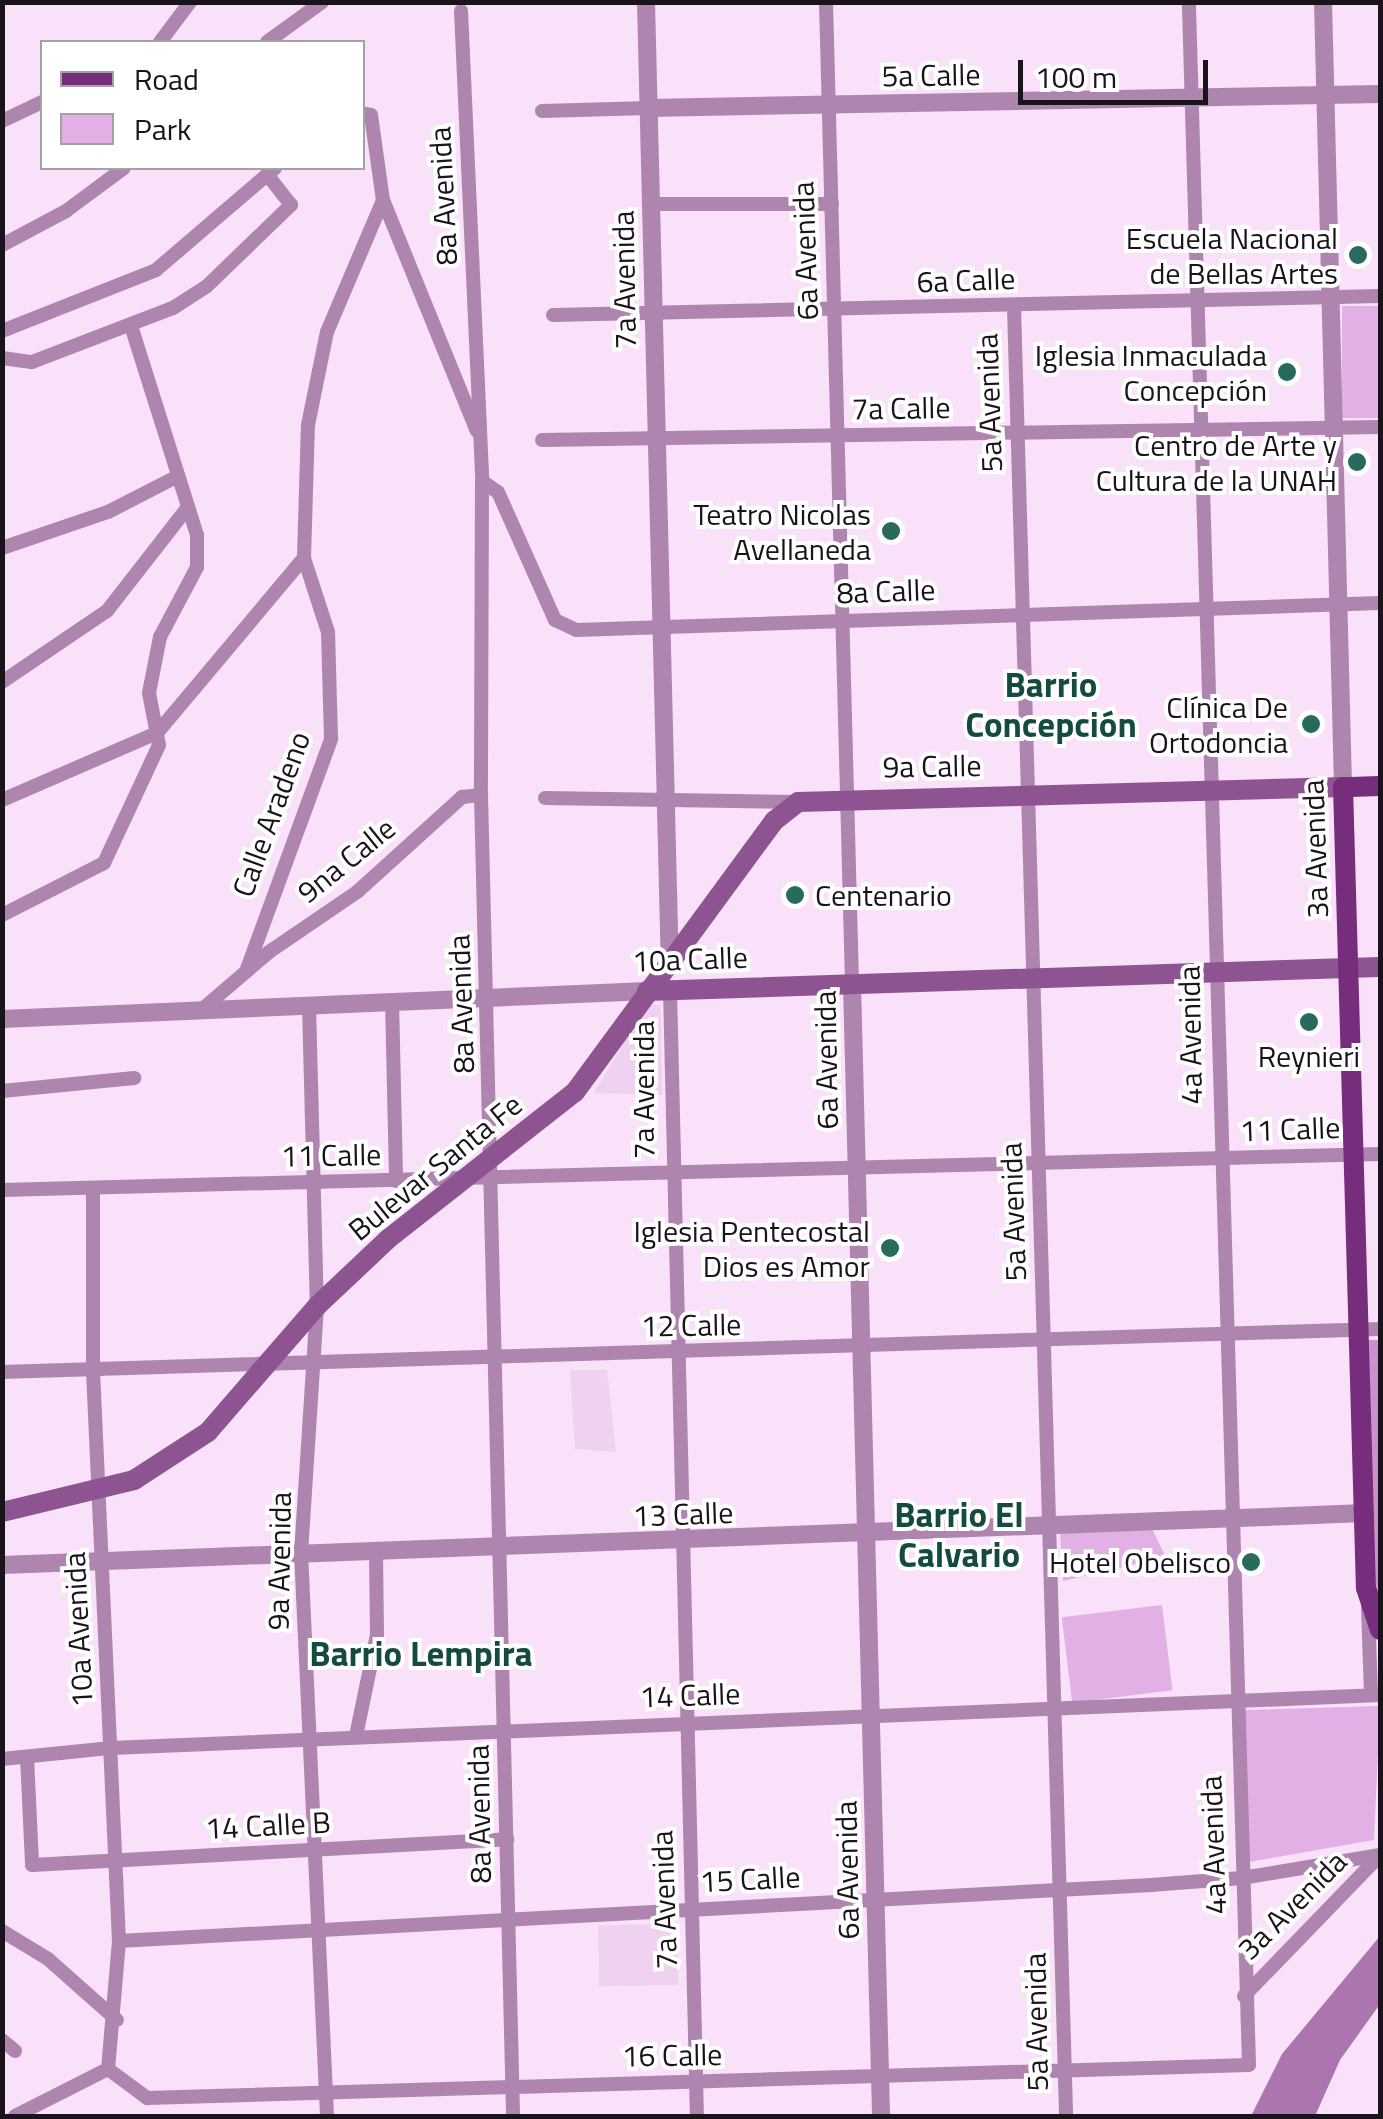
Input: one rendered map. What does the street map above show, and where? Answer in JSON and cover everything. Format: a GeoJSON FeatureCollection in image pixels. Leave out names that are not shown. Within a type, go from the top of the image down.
{"type":"FeatureCollection","features":[{"type":"Feature","properties":{"kind":"main road","name":"9a Calle"},"geometry":{"type":"LineString","coordinates":[[845,798],[1380,786]]}},
{"type":"Feature","properties":{"kind":"main road","name":"3a Avenida"},"geometry":{"type":"LineString","coordinates":[[1343,788],[1353,1155],[1370,1329],[1365,1513],[1368,1602],[1377,1630]]}},
{"type":"Feature","properties":{"kind":"main road"},"geometry":{"type":"LineString","coordinates":[[798,802],[845,798]]}},
{"type":"Feature","properties":{"kind":"main road","name":"Bulevar Santa Fe"},"geometry":{"type":"LineString","coordinates":[[2,1512],[134,1480],[188,1448],[317,1306],[461,1180],[492,1168],[574,1092],[774,820],[798,802]]}},
{"type":"Feature","properties":{"kind":"main road","name":"10a Calle"},"geometry":{"type":"LineString","coordinates":[[647,990],[1380,967]]}},
{"type":"Feature","properties":{"kind":"street"},"geometry":{"type":"LineString","coordinates":[[162,40],[190,2]]}},
{"type":"Feature","properties":{"kind":"street"},"geometry":{"type":"LineString","coordinates":[[270,40],[322,2]]}},
{"type":"Feature","properties":{"kind":"street","name":"7a Avenida"},"geometry":{"type":"LineString","coordinates":[[646,2],[654,440],[664,626],[671,1175],[697,2116]]}},
{"type":"Feature","properties":{"kind":"street","name":"6a Avenida"},"geometry":{"type":"LineString","coordinates":[[826,2],[881,2116]]}},
{"type":"Feature","properties":{"kind":"street","name":"4a Avenida"},"geometry":{"type":"LineString","coordinates":[[1189,2],[1248,2065]]}},
{"type":"Feature","properties":{"kind":"street","name":"3a Avenida"},"geometry":{"type":"LineString","coordinates":[[1323,2],[1343,788]]}},
{"type":"Feature","properties":{"kind":"street","name":"8a Avenida"},"geometry":{"type":"LineString","coordinates":[[461,11],[481,440],[480,794],[489,996],[513,2116]]}},
{"type":"Feature","properties":{"kind":"street","name":"5a Calle"},"geometry":{"type":"LineString","coordinates":[[542,111],[1380,94]]}},
{"type":"Feature","properties":{"kind":"street"},"geometry":{"type":"LineString","coordinates":[[2,121],[40,103]]}},
{"type":"Feature","properties":{"kind":"street"},"geometry":{"type":"LineString","coordinates":[[365,114],[371,115],[383,200],[481,440]]}},
{"type":"Feature","properties":{"kind":"street"},"geometry":{"type":"LineString","coordinates":[[2,245],[66,211],[121,170]]}},
{"type":"Feature","properties":{"kind":"street"},"geometry":{"type":"LineString","coordinates":[[2,332],[156,270],[271,171],[291,205],[207,286],[131,326],[32,362],[2,358]]}},
{"type":"Feature","properties":{"kind":"street"},"geometry":{"type":"LineString","coordinates":[[2,800],[157,732],[304,558],[314,383],[334,314],[383,200]]}},
{"type":"Feature","properties":{"kind":"street"},"geometry":{"type":"LineString","coordinates":[[650,204],[832,204]]}},
{"type":"Feature","properties":{"kind":"street","name":"6a Calle"},"geometry":{"type":"LineString","coordinates":[[553,315],[834,312],[1380,296]]}},
{"type":"Feature","properties":{"kind":"street","name":"5a Avenida"},"geometry":{"type":"LineString","coordinates":[[1014,306],[1066,2116]]}},
{"type":"Feature","properties":{"kind":"street"},"geometry":{"type":"LineString","coordinates":[[2,915],[104,863],[156,758],[157,732],[149,704],[156,654],[198,559],[188,507],[131,326]]}},
{"type":"Feature","properties":{"kind":"street","name":"7a Calle"},"geometry":{"type":"LineString","coordinates":[[542,440],[1380,428]]}},
{"type":"Feature","properties":{"kind":"street"},"geometry":{"type":"LineString","coordinates":[[2,548],[108,512],[178,476]]}},
{"type":"Feature","properties":{"kind":"street","name":"8a Calle"},"geometry":{"type":"LineString","coordinates":[[482,481],[498,492],[562,627],[1380,602]]}},
{"type":"Feature","properties":{"kind":"street"},"geometry":{"type":"LineString","coordinates":[[2,682],[107,611],[188,507]]}},
{"type":"Feature","properties":{"kind":"street","name":"Calle Aradeno"},"geometry":{"type":"LineString","coordinates":[[247,969],[331,739],[328,632],[304,558]]}},
{"type":"Feature","properties":{"kind":"street","name":"9na Calle"},"geometry":{"type":"LineString","coordinates":[[200,1011],[247,969],[357,892],[462,797],[480,794]]}},
{"type":"Feature","properties":{"kind":"street"},"geometry":{"type":"LineString","coordinates":[[545,798],[798,802]]}},
{"type":"Feature","properties":{"kind":"street","name":"10a Calle"},"geometry":{"type":"LineString","coordinates":[[2,1020],[647,990]]}},
{"type":"Feature","properties":{"kind":"street"},"geometry":{"type":"LineString","coordinates":[[392,1000],[396,1182]]}},
{"type":"Feature","properties":{"kind":"street","name":"9a Avenida"},"geometry":{"type":"LineString","coordinates":[[309,1006],[310,1184],[317,1306],[302,1552],[326,2116]]}},
{"type":"Feature","properties":{"kind":"street"},"geometry":{"type":"LineString","coordinates":[[2,1091],[134,1078]]}},
{"type":"Feature","properties":{"kind":"street","name":"11 Calle"},"geometry":{"type":"LineString","coordinates":[[492,1168],[671,1175],[1380,1154]]}},
{"type":"Feature","properties":{"kind":"street","name":"11 Calle"},"geometry":{"type":"LineString","coordinates":[[2,1190],[461,1180]]}},
{"type":"Feature","properties":{"kind":"street","name":"10a Avenida"},"geometry":{"type":"LineString","coordinates":[[93,1188],[93,1371],[120,1941],[117,2020],[108,2069]]}},
{"type":"Feature","properties":{"kind":"street","name":"12 Calle"},"geometry":{"type":"LineString","coordinates":[[2,1372],[1044,1344],[1370,1329]]}},
{"type":"Feature","properties":{"kind":"street","name":"13 Calle"},"geometry":{"type":"LineString","coordinates":[[2,1565],[1365,1513]]}},
{"type":"Feature","properties":{"kind":"street"},"geometry":{"type":"LineString","coordinates":[[356,1736],[377,1635],[376,1550]]}},
{"type":"Feature","properties":{"kind":"street"},"geometry":{"type":"LineString","coordinates":[[1376,1695],[1377,1630]]}},
{"type":"Feature","properties":{"kind":"street","name":"14 Calle"},"geometry":{"type":"LineString","coordinates":[[2,1759],[110,1748],[356,1736],[1376,1695]]}},
{"type":"Feature","properties":{"kind":"street","name":"14 Calle B"},"geometry":{"type":"LineString","coordinates":[[26,1757],[32,1865],[506,1839]]}},
{"type":"Feature","properties":{"kind":"street","name":"3a Avenida"},"geometry":{"type":"LineString","coordinates":[[1244,1996],[1380,1855]]}},
{"type":"Feature","properties":{"kind":"street","name":"15 Calle"},"geometry":{"type":"LineString","coordinates":[[120,1941],[1242,1878],[1380,1855]]}},
{"type":"Feature","properties":{"kind":"street"},"geometry":{"type":"LineString","coordinates":[[2,1931],[48,1959],[117,2020]]}},
{"type":"Feature","properties":{"kind":"street"},"geometry":{"type":"LineString","coordinates":[[2,2040],[15,2051]]}},
{"type":"Feature","properties":{"kind":"street","name":"16 Calle"},"geometry":{"type":"LineString","coordinates":[[108,2069],[147,2098],[1248,2065]]}},
{"type":"Feature","properties":{"kind":"street"},"geometry":{"type":"LineString","coordinates":[[15,2116],[108,2069]]}},
{"type":"Feature","properties":{"kind":"shaded area"},"geometry":{"type":"Polygon","coordinates":[[[646,1005],[661,1005],[662,1095],[594,1093],[646,1005]]]}},
{"type":"Feature","properties":{"kind":"shaded area"},"geometry":{"type":"Polygon","coordinates":[[[1368,1340],[1380,1340],[1380,1611],[1365,1513],[1368,1340]]]}},
{"type":"Feature","properties":{"kind":"shaded area"},"geometry":{"type":"Polygon","coordinates":[[[570,1370],[607,1370],[616,1452],[575,1449],[570,1370]]]}},
{"type":"Feature","properties":{"kind":"shaded area"},"geometry":{"type":"Polygon","coordinates":[[[677,1924],[678,1985],[599,1986],[598,1925],[677,1924]]]}},
{"type":"Feature","properties":{"kind":"shaded area"},"geometry":{"type":"Polygon","coordinates":[[[1380,1936],[1380,2004],[1340,2060],[1315,2116],[1251,2116],[1282,2054],[1380,1936]]]}},
{"type":"Feature","properties":{"kind":"green space"},"geometry":{"type":"Polygon","coordinates":[[[1342,306],[1380,306],[1380,418],[1342,418],[1342,306]]]}},
{"type":"Feature","properties":{"kind":"green space"},"geometry":{"type":"Polygon","coordinates":[[[1152,1529],[1166,1557],[1063,1581],[1060,1531],[1152,1529]]]}},
{"type":"Feature","properties":{"kind":"green space"},"geometry":{"type":"Polygon","coordinates":[[[1162,1605],[1172,1690],[1072,1703],[1062,1617],[1162,1605]]]}},
{"type":"Feature","properties":{"kind":"green space"},"geometry":{"type":"Polygon","coordinates":[[[1380,1706],[1374,1840],[1249,1862],[1244,1710],[1380,1706]]]}},
{"type":"Feature","properties":{"kind":"place","name":"Escuela Nacional de Bellas Artes"},"geometry":{"type":"Point","coordinates":[1358,255]}},
{"type":"Feature","properties":{"kind":"place","name":"Iglesia Inmaculada Concepción"},"geometry":{"type":"Point","coordinates":[1287,372]}},
{"type":"Feature","properties":{"kind":"place","name":"Centro de Arte y Cultura de la UNAH"},"geometry":{"type":"Point","coordinates":[1357,462]}},
{"type":"Feature","properties":{"kind":"place","name":"Teatro Nicolas Avellaneda"},"geometry":{"type":"Point","coordinates":[891,531]}},
{"type":"Feature","properties":{"kind":"place","name":"Clínica De Ortodoncia"},"geometry":{"type":"Point","coordinates":[1311,724]}},
{"type":"Feature","properties":{"kind":"place","name":"Centenario"},"geometry":{"type":"Point","coordinates":[795,895]}},
{"type":"Feature","properties":{"kind":"place","name":"Reynieri"},"geometry":{"type":"Point","coordinates":[1309,1022]}},
{"type":"Feature","properties":{"kind":"place","name":"Iglesia Pentecostal Dios es Amor"},"geometry":{"type":"Point","coordinates":[890,1248]}},
{"type":"Feature","properties":{"kind":"place","name":"Hotel Obelisco"},"geometry":{"type":"Point","coordinates":[1251,1562]}},
{"type":"Feature","properties":{"kind":"district","name":"Barrio Concepción"},"geometry":{"type":"Point","coordinates":[1051,704]}},
{"type":"Feature","properties":{"kind":"district","name":"Barrio El Calvario"},"geometry":{"type":"Point","coordinates":[959,1534]}},
{"type":"Feature","properties":{"kind":"district","name":"Barrio Lempira"},"geometry":{"type":"Point","coordinates":[421,1653]}}]}
